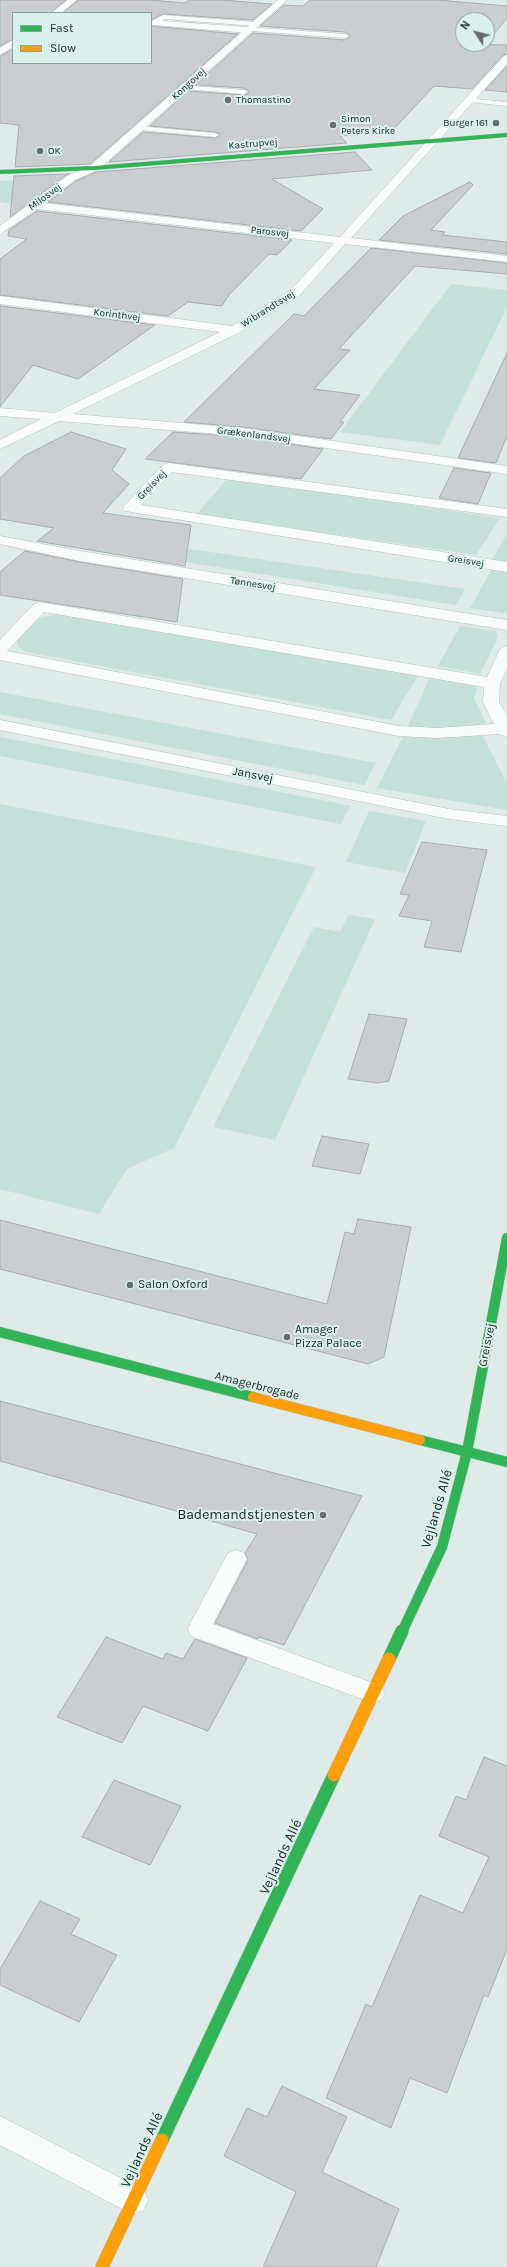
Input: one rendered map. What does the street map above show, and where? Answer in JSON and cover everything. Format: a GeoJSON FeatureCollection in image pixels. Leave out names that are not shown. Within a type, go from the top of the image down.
{"type":"FeatureCollection","features":[{"type":"Feature","properties":{"kind":"street"},"geometry":{"type":"LineString","coordinates":[[57,12],[74,0]]}},
{"type":"Feature","properties":{"kind":"street","name":"Kongovej"},"geometry":{"type":"LineString","coordinates":[[94,168],[283,0]]}},
{"type":"Feature","properties":{"kind":"street"},"geometry":{"type":"LineString","coordinates":[[0,38],[12,39]]}},
{"type":"Feature","properties":{"kind":"street"},"geometry":{"type":"LineString","coordinates":[[0,52],[12,44]]}},
{"type":"Feature","properties":{"kind":"street","name":"Wibrandtsvej"},"geometry":{"type":"LineString","coordinates":[[0,445],[234,330],[295,293],[507,58]]}},
{"type":"Feature","properties":{"kind":"street","name":"Kastrupvej"},"geometry":{"type":"LineString","coordinates":[[0,172],[94,168],[507,135]]}},
{"type":"Feature","properties":{"kind":"street","name":"Milosvej"},"geometry":{"type":"LineString","coordinates":[[0,231],[71,178],[94,168]]}},
{"type":"Feature","properties":{"kind":"street","name":"Parosvej"},"geometry":{"type":"LineString","coordinates":[[33,205],[507,259]]}},
{"type":"Feature","properties":{"kind":"street","name":"Korinthvej"},"geometry":{"type":"LineString","coordinates":[[0,300],[234,330]]}},
{"type":"Feature","properties":{"kind":"street","name":"Grækenlandsvej"},"geometry":{"type":"LineString","coordinates":[[0,412],[242,432],[507,470]]}},
{"type":"Feature","properties":{"kind":"street","name":"Greisvej"},"geometry":{"type":"LineString","coordinates":[[507,513],[169,467],[130,508],[507,567]]}},
{"type":"Feature","properties":{"kind":"street","name":"Tønnesvej"},"geometry":{"type":"LineString","coordinates":[[0,540],[80,556],[507,625]]}},
{"type":"Feature","properties":{"kind":"street"},"geometry":{"type":"LineString","coordinates":[[0,649],[40,607],[492,682]]}},
{"type":"Feature","properties":{"kind":"street"},"geometry":{"type":"LineString","coordinates":[[0,656],[399,731],[437,733],[506,731],[491,702],[492,682],[507,651]]}},
{"type":"Feature","properties":{"kind":"street","name":"Jansvej"},"geometry":{"type":"LineString","coordinates":[[0,725],[449,814],[507,822]]}},
{"type":"Feature","properties":{"kind":"street","name":"Greisvej"},"geometry":{"type":"LineString","coordinates":[[467,1452],[507,1238]]}},
{"type":"Feature","properties":{"kind":"street","name":"Amagerbrogade"},"geometry":{"type":"LineString","coordinates":[[0,1332],[507,1462]]}},
{"type":"Feature","properties":{"kind":"street","name":"Vejlands Allé"},"geometry":{"type":"LineString","coordinates":[[102,2267],[442,1547],[467,1452]]}},
{"type":"Feature","properties":{"kind":"lane"},"geometry":{"type":"LineString","coordinates":[[252,28],[163,17],[154,23],[252,28],[345,36]]}},
{"type":"Feature","properties":{"kind":"lane"},"geometry":{"type":"LineString","coordinates":[[186,87],[244,92]]}},
{"type":"Feature","properties":{"kind":"lane"},"geometry":{"type":"LineString","coordinates":[[469,100],[507,104]]}},
{"type":"Feature","properties":{"kind":"lane"},"geometry":{"type":"LineString","coordinates":[[140,128],[215,135]]}},
{"type":"Feature","properties":{"kind":"lane"},"geometry":{"type":"LineString","coordinates":[[236,1559],[199,1629],[373,1693]]}},
{"type":"Feature","properties":{"kind":"lane"},"geometry":{"type":"LineString","coordinates":[[0,2130],[134,2200]]}},
{"type":"Feature","properties":{"kind":"green space"},"geometry":{"type":"Polygon","coordinates":[[[46,180],[17,205],[0,202],[0,181],[46,180]]]}},
{"type":"Feature","properties":{"kind":"green space"},"geometry":{"type":"Polygon","coordinates":[[[451,284],[507,290],[507,307],[440,445],[340,432],[451,284]]]}},
{"type":"Feature","properties":{"kind":"green space"},"geometry":{"type":"Polygon","coordinates":[[[228,478],[500,518],[476,555],[197,514],[228,478]]]}},
{"type":"Feature","properties":{"kind":"green space"},"geometry":{"type":"Polygon","coordinates":[[[507,534],[507,562],[492,560],[507,534]]]}},
{"type":"Feature","properties":{"kind":"green space"},"geometry":{"type":"Polygon","coordinates":[[[107,537],[465,589],[456,605],[97,548],[107,537]]]}},
{"type":"Feature","properties":{"kind":"green space"},"geometry":{"type":"Polygon","coordinates":[[[492,569],[507,571],[507,612],[504,613],[470,608],[492,569]]]}},
{"type":"Feature","properties":{"kind":"green space"},"geometry":{"type":"Polygon","coordinates":[[[64,613],[419,674],[391,720],[26,652],[18,646],[17,640],[38,618],[64,613]]]}},
{"type":"Feature","properties":{"kind":"green space"},"geometry":{"type":"Polygon","coordinates":[[[460,626],[496,631],[498,637],[480,674],[438,666],[460,626]]]}},
{"type":"Feature","properties":{"kind":"green space"},"geometry":{"type":"Polygon","coordinates":[[[431,675],[473,682],[478,686],[474,698],[486,724],[447,729],[408,726],[431,675]]]}},
{"type":"Feature","properties":{"kind":"green space"},"geometry":{"type":"Polygon","coordinates":[[[0,692],[376,763],[364,785],[0,714],[0,692]]]}},
{"type":"Feature","properties":{"kind":"green space"},"geometry":{"type":"Polygon","coordinates":[[[404,735],[482,735],[507,783],[507,810],[377,788],[404,735]]]}},
{"type":"Feature","properties":{"kind":"green space"},"geometry":{"type":"Polygon","coordinates":[[[0,737],[351,806],[340,824],[0,756],[0,737]]]}},
{"type":"Feature","properties":{"kind":"green space"},"geometry":{"type":"Polygon","coordinates":[[[0,804],[316,867],[174,1148],[127,1169],[99,1214],[0,1189],[0,804]]]}},
{"type":"Feature","properties":{"kind":"green space"},"geometry":{"type":"Polygon","coordinates":[[[369,811],[426,821],[405,873],[346,862],[369,811]]]}},
{"type":"Feature","properties":{"kind":"green space"},"geometry":{"type":"Polygon","coordinates":[[[349,915],[375,919],[275,1140],[213,1127],[314,927],[340,932],[349,915]]]}},
{"type":"Feature","properties":{"kind":"building"},"geometry":{"type":"Polygon","coordinates":[[[0,0],[66,0],[51,12],[12,12],[12,40],[0,46],[0,0]]]}},
{"type":"Feature","properties":{"kind":"building"},"geometry":{"type":"Polygon","coordinates":[[[78,0],[151,0],[185,3],[189,0],[222,0],[272,4],[253,20],[163,14],[152,20],[152,12],[64,12],[78,0]]]}},
{"type":"Feature","properties":{"kind":"building"},"geometry":{"type":"Polygon","coordinates":[[[310,0],[438,0],[507,6],[507,18],[495,33],[495,12],[455,12],[455,52],[495,52],[495,45],[507,45],[507,54],[503,55],[472,89],[434,86],[391,132],[340,136],[347,143],[109,162],[143,132],[215,138],[220,136],[220,134],[215,132],[150,126],[188,91],[244,95],[249,93],[249,91],[244,88],[195,85],[253,33],[345,40],[350,37],[350,35],[345,32],[260,26],[284,5],[303,6],[310,0]]]}},
{"type":"Feature","properties":{"kind":"building"},"geometry":{"type":"Polygon","coordinates":[[[152,26],[238,34],[90,164],[15,167],[19,125],[0,123],[0,56],[12,50],[12,64],[152,64],[152,26]]]}},
{"type":"Feature","properties":{"kind":"building"},"geometry":{"type":"Polygon","coordinates":[[[507,66],[507,92],[485,90],[507,66]]]}},
{"type":"Feature","properties":{"kind":"building"},"geometry":{"type":"Polygon","coordinates":[[[355,152],[372,170],[272,179],[323,209],[301,231],[48,202],[76,181],[96,172],[355,152]]]}},
{"type":"Feature","properties":{"kind":"building"},"geometry":{"type":"Polygon","coordinates":[[[69,174],[66,175],[10,217],[14,176],[69,174]]]}},
{"type":"Feature","properties":{"kind":"building"},"geometry":{"type":"Polygon","coordinates":[[[470,182],[473,185],[431,230],[445,232],[442,235],[507,242],[507,254],[379,240],[403,216],[470,182]]]}},
{"type":"Feature","properties":{"kind":"building"},"geometry":{"type":"Polygon","coordinates":[[[37,211],[292,240],[277,255],[269,254],[228,296],[222,306],[188,302],[168,316],[0,295],[0,259],[27,239],[8,236],[9,230],[37,211]]]}},
{"type":"Feature","properties":{"kind":"building"},"geometry":{"type":"Polygon","coordinates":[[[371,248],[507,263],[507,274],[415,266],[339,349],[350,350],[314,389],[360,395],[340,422],[344,422],[331,439],[242,427],[184,422],[294,314],[304,316],[371,248]]]}},
{"type":"Feature","properties":{"kind":"building"},"geometry":{"type":"Polygon","coordinates":[[[0,306],[155,325],[78,379],[33,365],[0,407],[0,306]]]}},
{"type":"Feature","properties":{"kind":"building"},"geometry":{"type":"Polygon","coordinates":[[[507,353],[507,436],[496,463],[458,458],[507,353]]]}},
{"type":"Feature","properties":{"kind":"building"},"geometry":{"type":"Polygon","coordinates":[[[71,432],[126,449],[112,470],[129,484],[103,513],[191,525],[185,566],[37,541],[54,528],[0,519],[0,478],[24,456],[71,432]]]}},
{"type":"Feature","properties":{"kind":"building"},"geometry":{"type":"Polygon","coordinates":[[[173,432],[242,437],[323,449],[301,479],[145,459],[173,432]]]}},
{"type":"Feature","properties":{"kind":"building"},"geometry":{"type":"Polygon","coordinates":[[[454,468],[491,473],[478,504],[439,498],[454,468]]]}},
{"type":"Feature","properties":{"kind":"building"},"geometry":{"type":"Polygon","coordinates":[[[25,551],[80,562],[183,579],[177,622],[0,595],[0,572],[25,551]]]}},
{"type":"Feature","properties":{"kind":"building"},"geometry":{"type":"Polygon","coordinates":[[[422,842],[487,850],[461,952],[424,947],[432,921],[399,916],[409,895],[400,894],[422,842]]]}},
{"type":"Feature","properties":{"kind":"building"},"geometry":{"type":"Polygon","coordinates":[[[369,1014],[407,1019],[389,1081],[378,1083],[348,1079],[369,1014]]]}},
{"type":"Feature","properties":{"kind":"building"},"geometry":{"type":"Polygon","coordinates":[[[322,1136],[369,1144],[360,1174],[312,1166],[322,1136]]]}},
{"type":"Feature","properties":{"kind":"building"},"geometry":{"type":"Polygon","coordinates":[[[358,1219],[411,1227],[384,1357],[368,1364],[0,1269],[0,1220],[327,1304],[345,1232],[354,1234],[358,1219]]]}},
{"type":"Feature","properties":{"kind":"building"},"geometry":{"type":"Polygon","coordinates":[[[0,1401],[362,1496],[284,1645],[259,1637],[258,1639],[215,1623],[248,1560],[245,1553],[257,1534],[0,1461],[0,1401]]]}},
{"type":"Feature","properties":{"kind":"building"},"geometry":{"type":"Polygon","coordinates":[[[106,1637],[163,1659],[166,1653],[183,1659],[195,1639],[247,1658],[208,1731],[143,1706],[122,1743],[57,1717],[106,1637]]]}},
{"type":"Feature","properties":{"kind":"building"},"geometry":{"type":"Polygon","coordinates":[[[484,1757],[507,1766],[507,1949],[488,1997],[484,1995],[447,2093],[410,2078],[391,2128],[326,2098],[366,2004],[372,2007],[420,1895],[463,1913],[489,1857],[439,1836],[456,1796],[466,1800],[484,1757]]]}},
{"type":"Feature","properties":{"kind":"building"},"geometry":{"type":"Polygon","coordinates":[[[114,1780],[181,1806],[150,1865],[82,1837],[114,1780]]]}},
{"type":"Feature","properties":{"kind":"building"},"geometry":{"type":"Polygon","coordinates":[[[40,1901],[80,1919],[71,1934],[117,1955],[79,2022],[0,1985],[0,1969],[40,1901]]]}},
{"type":"Feature","properties":{"kind":"building"},"geometry":{"type":"Polygon","coordinates":[[[282,2086],[347,2117],[322,2172],[399,2209],[376,2267],[263,2267],[296,2192],[224,2156],[247,2108],[267,2117],[282,2086]]]}},
{"type":"Feature","properties":{"kind":"traffic: fast"},"geometry":{"type":"LineString","coordinates":[[0,172],[94,168],[507,135]]}},
{"type":"Feature","properties":{"kind":"traffic: fast"},"geometry":{"type":"LineString","coordinates":[[389,1659],[442,1547],[467,1452],[507,1238]]}},
{"type":"Feature","properties":{"kind":"traffic: fast"},"geometry":{"type":"LineString","coordinates":[[0,1332],[253,1397]]}},
{"type":"Feature","properties":{"kind":"traffic: fast"},"geometry":{"type":"LineString","coordinates":[[420,1440],[507,1462]]}},
{"type":"Feature","properties":{"kind":"traffic: fast"},"geometry":{"type":"LineString","coordinates":[[162,2140],[334,1775]]}},
{"type":"Feature","properties":{"kind":"traffic: slow"},"geometry":{"type":"LineString","coordinates":[[253,1397],[420,1440]]}},
{"type":"Feature","properties":{"kind":"traffic: slow"},"geometry":{"type":"LineString","coordinates":[[334,1775],[389,1659]]}},
{"type":"Feature","properties":{"kind":"traffic: slow"},"geometry":{"type":"LineString","coordinates":[[102,2267],[162,2140]]}},
{"type":"Feature","properties":{"kind":"place","name":"Thomastino"},"geometry":{"type":"Point","coordinates":[228,100]}},
{"type":"Feature","properties":{"kind":"place","name":"Burger 161"},"geometry":{"type":"Point","coordinates":[496,123]}},
{"type":"Feature","properties":{"kind":"place","name":"Simon Peters Kirke"},"geometry":{"type":"Point","coordinates":[333,125]}},
{"type":"Feature","properties":{"kind":"place","name":"OK"},"geometry":{"type":"Point","coordinates":[40,151]}},
{"type":"Feature","properties":{"kind":"place","name":"Salon Oxford"},"geometry":{"type":"Point","coordinates":[130,1285]}},
{"type":"Feature","properties":{"kind":"place","name":"Amager Pizza Palace"},"geometry":{"type":"Point","coordinates":[287,1337]}},
{"type":"Feature","properties":{"kind":"place","name":"Bademandstjenesten"},"geometry":{"type":"Point","coordinates":[323,1515]}}]}
